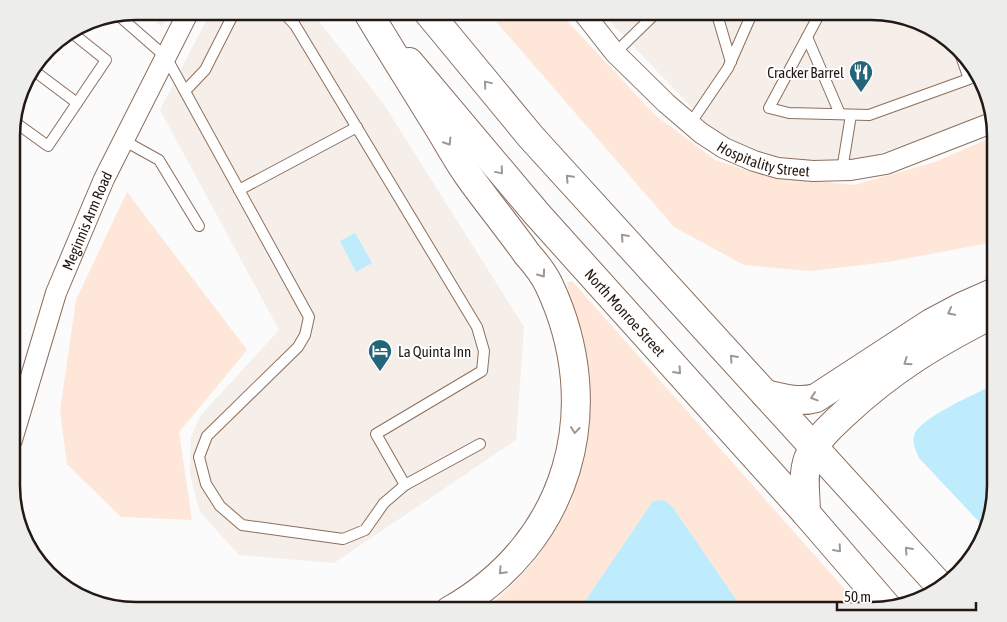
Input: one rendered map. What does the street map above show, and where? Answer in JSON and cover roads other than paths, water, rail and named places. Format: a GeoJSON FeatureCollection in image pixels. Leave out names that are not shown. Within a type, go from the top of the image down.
{"type":"FeatureCollection","features":[{"type":"Feature","properties":{"kind":"main road"},"geometry":{"type":"LineString","coordinates":[[374,20],[468,174],[548,283],[572,347],[577,402],[574,434],[567,471],[539,528],[496,578],[465,602]]}},
{"type":"Feature","properties":{"kind":"main road","name":"North Monroe Street"},"geometry":{"type":"LineString","coordinates":[[375,20],[426,84],[537,214],[806,513],[882,601]]}},
{"type":"Feature","properties":{"kind":"main road"},"geometry":{"type":"LineString","coordinates":[[434,20],[531,137],[936,581]]}},
{"type":"Feature","properties":{"kind":"main road"},"geometry":{"type":"LineString","coordinates":[[766,394],[796,400],[816,398],[931,323],[987,296]]}},
{"type":"Feature","properties":{"kind":"main road"},"geometry":{"type":"LineString","coordinates":[[806,513],[805,472],[807,462],[814,447],[827,430],[860,399],[902,365],[936,344],[987,318]]}},
{"type":"Feature","properties":{"kind":"street","name":"Meginnis Arm Road"},"geometry":{"type":"LineString","coordinates":[[20,413],[56,293],[104,178],[184,20]]}},
{"type":"Feature","properties":{"kind":"street","name":"Hospitality Street"},"geometry":{"type":"LineString","coordinates":[[589,20],[615,53],[666,103],[701,133],[724,148],[754,161],[778,168],[813,171],[842,170],[886,164],[986,125]]}},
{"type":"Feature","properties":{"kind":"lane"},"geometry":{"type":"LineString","coordinates":[[185,91],[205,70],[230,20]]}},
{"type":"Feature","properties":{"kind":"lane"},"geometry":{"type":"LineString","coordinates":[[291,20],[477,327],[484,351],[482,371],[376,434],[404,485]]}},
{"type":"Feature","properties":{"kind":"lane"},"geometry":{"type":"LineString","coordinates":[[615,53],[649,20]]}},
{"type":"Feature","properties":{"kind":"lane"},"geometry":{"type":"LineString","coordinates":[[719,20],[731,62]]}},
{"type":"Feature","properties":{"kind":"lane"},"geometry":{"type":"LineString","coordinates":[[690,124],[731,62],[749,20]]}},
{"type":"Feature","properties":{"kind":"lane"},"geometry":{"type":"LineString","coordinates":[[816,20],[769,108],[789,113],[869,115],[969,79],[966,71]]}},
{"type":"Feature","properties":{"kind":"lane"},"geometry":{"type":"LineString","coordinates":[[125,21],[166,56],[310,317],[305,336],[298,347],[208,436],[199,457],[206,484],[220,506],[242,526],[343,539],[365,530],[384,503],[404,485],[480,444]]}},
{"type":"Feature","properties":{"kind":"lane"},"geometry":{"type":"LineString","coordinates":[[21,126],[48,146],[106,60],[77,37]]}},
{"type":"Feature","properties":{"kind":"lane"},"geometry":{"type":"LineString","coordinates":[[807,37],[840,114]]}},
{"type":"Feature","properties":{"kind":"lane"},"geometry":{"type":"LineString","coordinates":[[39,74],[77,103]]}},
{"type":"Feature","properties":{"kind":"lane"},"geometry":{"type":"LineString","coordinates":[[842,170],[851,115]]}},
{"type":"Feature","properties":{"kind":"lane"},"geometry":{"type":"LineString","coordinates":[[239,190],[357,127]]}},
{"type":"Feature","properties":{"kind":"lane"},"geometry":{"type":"LineString","coordinates":[[123,140],[159,160],[199,226]]}},
{"type":"Feature","properties":{"kind":"water"},"geometry":{"type":"Polygon","coordinates":[[[355,233],[372,263],[356,272],[340,241],[355,233]]]}},
{"type":"Feature","properties":{"kind":"water"},"geometry":{"type":"Polygon","coordinates":[[[987,388],[987,493],[981,524],[919,458],[914,442],[914,436],[918,429],[926,422],[987,388]]]}},
{"type":"Feature","properties":{"kind":"water"},"geometry":{"type":"Polygon","coordinates":[[[663,500],[672,506],[738,602],[584,602],[653,501],[663,500]]]}},
{"type":"Feature","properties":{"kind":"place","name":"Cracker Barrel"},"geometry":{"type":"Point","coordinates":[861,93]}},
{"type":"Feature","properties":{"kind":"place","name":"La Quinta Inn"},"geometry":{"type":"Point","coordinates":[380,372]}}]}
